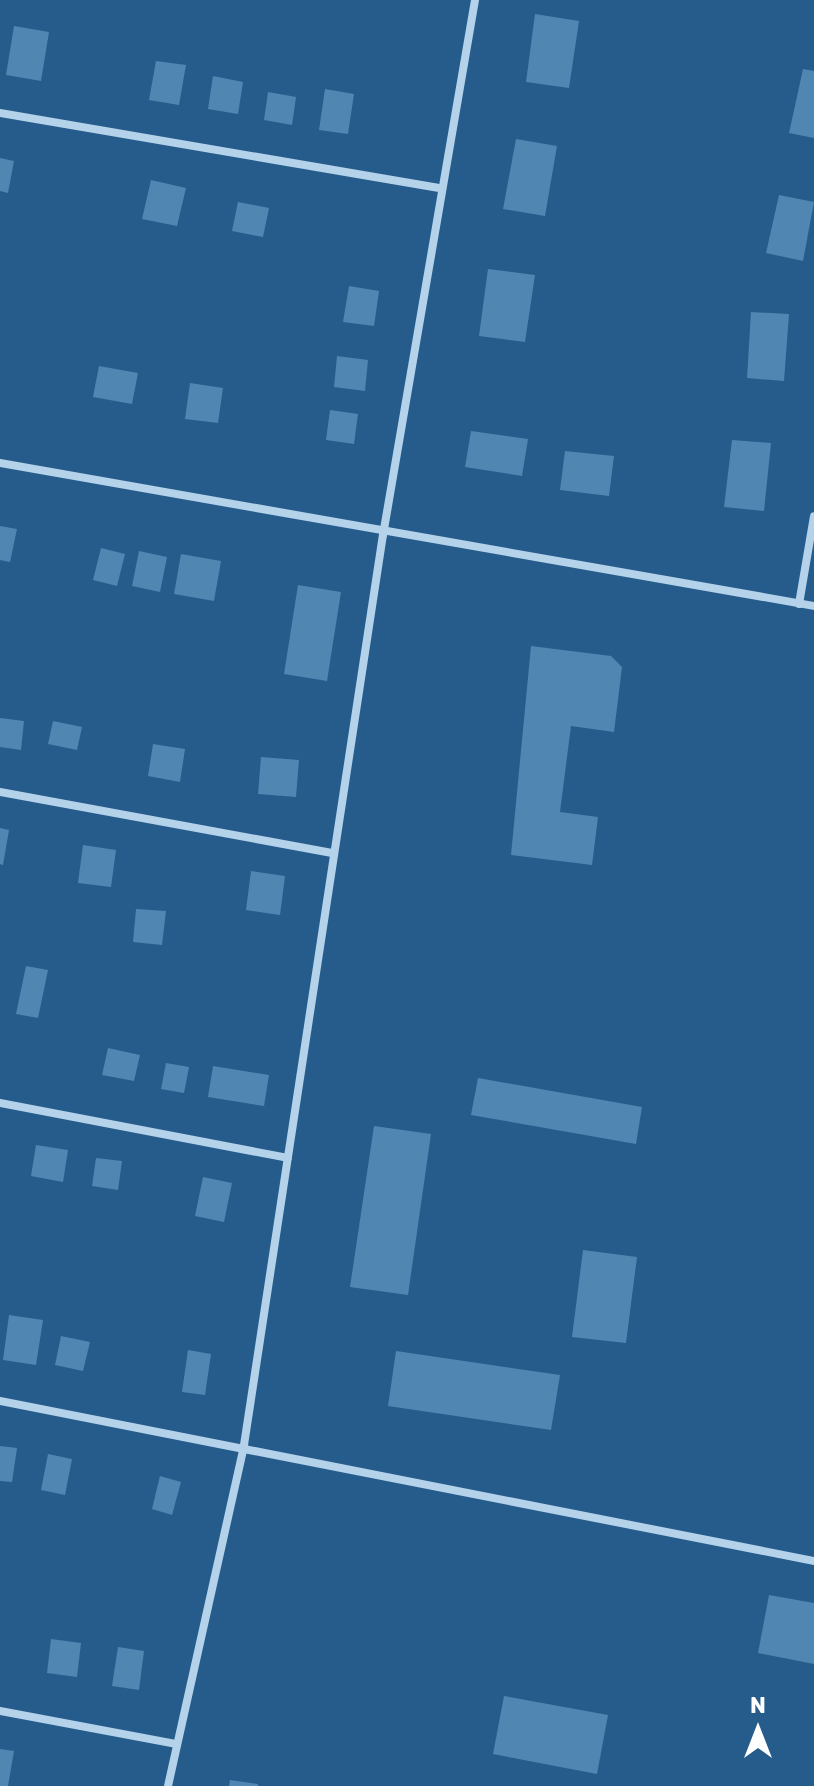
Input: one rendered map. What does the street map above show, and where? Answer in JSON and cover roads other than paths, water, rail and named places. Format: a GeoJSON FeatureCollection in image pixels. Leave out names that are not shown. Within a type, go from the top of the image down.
{"type":"FeatureCollection","features":[{"type":"Feature","properties":{"kind":"street"},"geometry":{"type":"LineString","coordinates":[[168,1786],[244,1445],[438,188],[475,0]]}},
{"type":"Feature","properties":{"kind":"street"},"geometry":{"type":"LineString","coordinates":[[0,113],[438,188]]}},
{"type":"Feature","properties":{"kind":"street"},"geometry":{"type":"LineString","coordinates":[[0,463],[383,535],[814,606]]}},
{"type":"Feature","properties":{"kind":"street"},"geometry":{"type":"LineString","coordinates":[[799,604],[814,516]]}},
{"type":"Feature","properties":{"kind":"street"},"geometry":{"type":"LineString","coordinates":[[0,792],[333,853]]}},
{"type":"Feature","properties":{"kind":"street"},"geometry":{"type":"LineString","coordinates":[[0,1103],[288,1158]]}},
{"type":"Feature","properties":{"kind":"street"},"geometry":{"type":"LineString","coordinates":[[0,1401],[244,1445],[814,1561]]}},
{"type":"Feature","properties":{"kind":"street"},"geometry":{"type":"LineString","coordinates":[[0,1711],[177,1744]]}}]}
